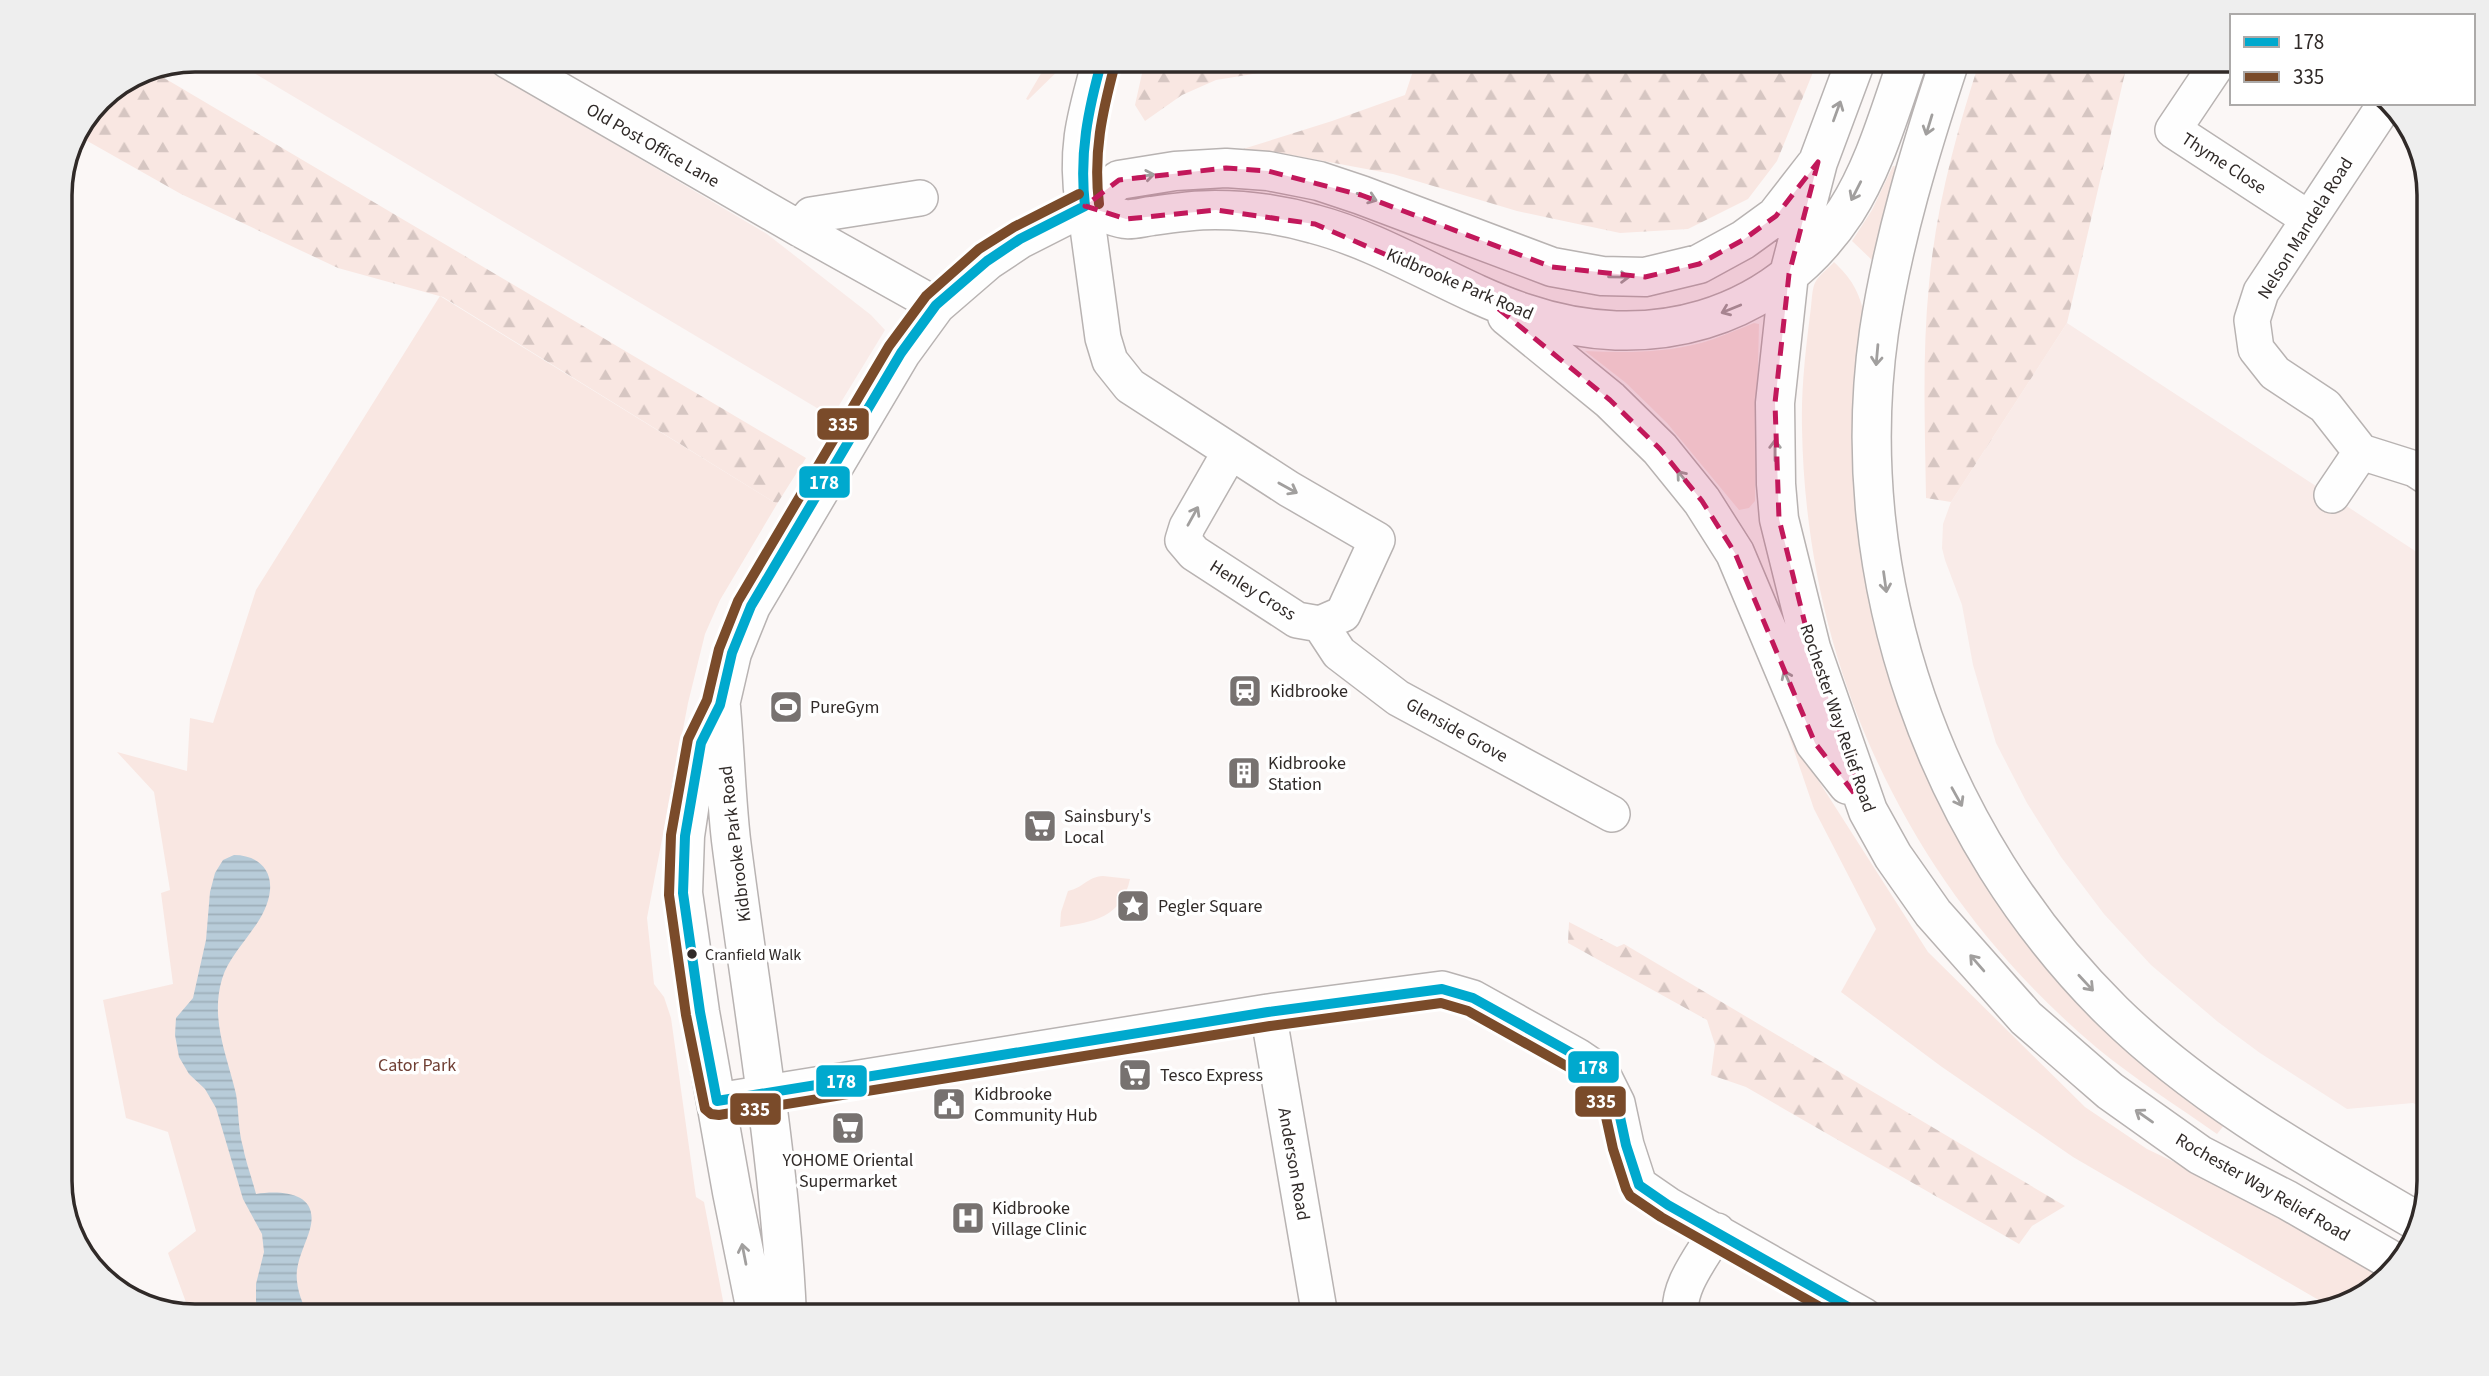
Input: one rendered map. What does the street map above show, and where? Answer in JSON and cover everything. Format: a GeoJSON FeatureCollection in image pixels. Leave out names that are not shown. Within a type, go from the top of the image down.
{"type":"FeatureCollection","features":[{"type":"Feature","properties":{"kind":"main road"},"geometry":{"type":"LineString","coordinates":[[1085,206],[1080,177],[1081,146],[1099,72]]}},
{"type":"Feature","properties":{"kind":"main road","name":"Rochester Way Relief Road"},"geometry":{"type":"LineString","coordinates":[[1852,72],[1818,162],[1789,274],[1775,403],[1776,484],[1779,519],[1811,648],[1868,811],[1894,856],[1933,913],[2026,1018],[2110,1091],[2200,1155],[2287,1200],[2389,1259]]}},
{"type":"Feature","properties":{"kind":"main road","name":"Kidbrooke Park Road"},"geometry":{"type":"LineString","coordinates":[[1085,206],[1126,219],[1216,210],[1264,214],[1315,224],[1523,313],[1566,326],[1626,332],[1685,326],[1738,307],[1789,274],[1827,236],[1847,209],[1868,167],[1904,72]]}},
{"type":"Feature","properties":{"kind":"main road"},"geometry":{"type":"LineString","coordinates":[[1946,72],[1909,192],[1892,261],[1879,334],[1872,412],[1874,505],[1886,593],[1919,708],[1952,789],[1998,871],[2033,921],[2114,1013],[2222,1101],[2412,1218]]}},
{"type":"Feature","properties":{"kind":"main road","name":"Kidbrooke Park Road"},"geometry":{"type":"LineString","coordinates":[[754,1304],[698,997],[684,893],[682,867],[685,836],[701,743],[720,705],[732,653],[751,606],[901,353],[936,304],[986,261],[1020,239],[1085,206],[1119,180],[1175,171],[1213,169],[1268,172],[1319,181],[1552,267],[1602,276],[1645,277],[1699,264],[1743,240],[1776,216],[1818,162]]}},
{"type":"Feature","properties":{"kind":"main road"},"geometry":{"type":"LineString","coordinates":[[1484,297],[1610,400],[1660,449],[1702,501],[1735,553],[1815,743],[1868,811]]}},
{"type":"Feature","properties":{"kind":"main road","name":"Kidbrooke Park Road"},"geometry":{"type":"LineString","coordinates":[[720,705],[732,841],[757,1011],[784,1243],[786,1304]]}},
{"type":"Feature","properties":{"kind":"street","name":"Old Post Office Lane"},"geometry":{"type":"LineString","coordinates":[[528,72],[936,304]]}},
{"type":"Feature","properties":{"kind":"street","name":"Thyme Close"},"geometry":{"type":"LineString","coordinates":[[2212,72],[2174,130],[2309,219]]}},
{"type":"Feature","properties":{"kind":"street","name":"Nelson Mandela Road"},"geometry":{"type":"LineString","coordinates":[[2361,452],[2325,406],[2275,373],[2256,349],[2252,320],[2261,292],[2382,109]]}},
{"type":"Feature","properties":{"kind":"street"},"geometry":{"type":"LineString","coordinates":[[800,229],[811,215],[920,198]]}},
{"type":"Feature","properties":{"kind":"street"},"geometry":{"type":"LineString","coordinates":[[1085,206],[1103,338],[1110,361],[1130,386],[1230,452],[1377,540],[1343,614],[1320,624]]}},
{"type":"Feature","properties":{"kind":"street","name":"Henley Cross"},"geometry":{"type":"LineString","coordinates":[[1230,452],[1187,527],[1183,540],[1194,553],[1297,620],[1320,624]]}},
{"type":"Feature","properties":{"kind":"street"},"geometry":{"type":"LineString","coordinates":[[2332,495],[2361,452],[2417,470]]}},
{"type":"Feature","properties":{"kind":"street","name":"Glenside Grove"},"geometry":{"type":"LineString","coordinates":[[1320,624],[1339,653],[1398,698],[1612,814]]}},
{"type":"Feature","properties":{"kind":"street"},"geometry":{"type":"LineString","coordinates":[[717,1101],[1268,1012],[1442,989],[1473,998],[1577,1056],[1602,1073],[1617,1103],[1626,1145],[1639,1185],[1668,1205],[1842,1304]]}},
{"type":"Feature","properties":{"kind":"street","name":"Anderson Road"},"geometry":{"type":"LineString","coordinates":[[1268,1012],[1318,1304]]}},
{"type":"Feature","properties":{"kind":"street"},"geometry":{"type":"LineString","coordinates":[[1679,1304],[1717,1231]]}},
{"type":"Feature","properties":{"kind":"highlighted area"},"geometry":{"type":"Polygon","coordinates":[[[1818,162],[1789,274],[1775,403],[1779,519],[1811,648],[1868,811],[1815,743],[1735,553],[1702,501],[1660,449],[1610,400],[1484,297],[1315,224],[1216,210],[1126,219],[1085,206],[1119,180],[1226,168],[1268,171],[1361,195],[1552,267],[1645,277],[1699,264],[1743,240],[1776,216],[1818,162]]]}},
{"type":"Feature","properties":{"kind":"shaded area"},"geometry":{"type":"Polygon","coordinates":[[[252,72],[493,72],[767,234],[871,315],[885,330],[832,417],[252,72]]]}},
{"type":"Feature","properties":{"kind":"shaded area"},"geometry":{"type":"Polygon","coordinates":[[[2067,323],[2417,552],[2417,1105],[2413,1103],[2347,1109],[2260,1053],[2218,1022],[2151,965],[2104,914],[2061,857],[2027,803],[1996,743],[1973,665],[1962,605],[1942,548],[1943,524],[1951,502],[2067,323]]]}},
{"type":"Feature","properties":{"kind":"green space"},"geometry":{"type":"Polygon","coordinates":[[[1042,72],[1057,72],[1028,100],[1026,99],[1042,72]]]}},
{"type":"Feature","properties":{"kind":"green space"},"geometry":{"type":"Polygon","coordinates":[[[1142,72],[1290,72],[1259,73],[1216,80],[1182,95],[1145,121],[1135,105],[1142,72]]]}},
{"type":"Feature","properties":{"kind":"green space"},"geometry":{"type":"Polygon","coordinates":[[[1413,72],[1813,72],[1777,161],[1748,199],[1688,229],[1620,233],[1517,211],[1393,174],[1286,154],[1243,149],[1405,95],[1413,72]]]}},
{"type":"Feature","properties":{"kind":"green space"},"geometry":{"type":"Polygon","coordinates":[[[1976,72],[2125,72],[2067,323],[1951,502],[1926,498],[1925,337],[1932,255],[1942,199],[1976,72]]]}},
{"type":"Feature","properties":{"kind":"green space"},"geometry":{"type":"Polygon","coordinates":[[[161,76],[806,458],[777,504],[443,297],[338,268],[181,194],[84,139],[97,120],[120,97],[133,88],[161,76]]]}},
{"type":"Feature","properties":{"kind":"green space"},"geometry":{"type":"Polygon","coordinates":[[[1893,166],[1898,167],[1873,261],[1852,241],[1872,210],[1893,166]]]}},
{"type":"Feature","properties":{"kind":"green space"},"geometry":{"type":"Polygon","coordinates":[[[1834,262],[1854,285],[1864,314],[1858,503],[1861,549],[1878,635],[1914,745],[1965,850],[2030,946],[2067,991],[2108,1032],[2150,1068],[2225,1124],[2217,1134],[2097,1048],[2031,986],[1973,919],[1923,847],[1881,770],[1848,690],[1824,605],[1808,518],[1802,428],[1806,352],[1814,286],[1834,262]]]}},
{"type":"Feature","properties":{"kind":"green space","name":"Cator Park"},"geometry":{"type":"Polygon","coordinates":[[[440,296],[777,504],[720,600],[705,634],[688,703],[647,918],[654,984],[664,997],[671,1018],[696,1197],[704,1202],[724,1304],[186,1303],[168,1253],[196,1231],[168,1132],[126,1118],[103,1000],[173,984],[161,893],[170,890],[154,792],[117,752],[187,771],[190,718],[213,723],[256,590],[440,296]]]}},
{"type":"Feature","properties":{"kind":"green space"},"geometry":{"type":"Polygon","coordinates":[[[1754,323],[1759,324],[1755,501],[1749,508],[1739,510],[1667,423],[1626,383],[1585,351],[1672,349],[1708,341],[1754,323]]]}},
{"type":"Feature","properties":{"kind":"green space"},"geometry":{"type":"Polygon","coordinates":[[[1788,733],[1928,952],[2085,1107],[2147,1149],[2233,1190],[2375,1274],[2356,1288],[2320,1301],[2073,1157],[1942,1067],[1841,992],[1876,929],[1814,809],[1788,733]]]}},
{"type":"Feature","properties":{"kind":"green space"},"geometry":{"type":"Polygon","coordinates":[[[1103,876],[1130,879],[1120,902],[1113,910],[1095,920],[1060,927],[1061,912],[1068,891],[1093,878],[1103,876]]]}},
{"type":"Feature","properties":{"kind":"green space"},"geometry":{"type":"Polygon","coordinates":[[[1569,922],[1617,947],[1624,944],[2065,1206],[2032,1226],[2019,1244],[1746,1087],[1711,1075],[1715,1045],[1707,1020],[1568,943],[1569,922]]]}},
{"type":"Feature","properties":{"kind":"water"},"geometry":{"type":"Polygon","coordinates":[[[234,855],[249,857],[261,864],[270,882],[263,914],[233,956],[222,979],[219,1023],[236,1094],[241,1141],[256,1194],[296,1196],[309,1207],[312,1217],[310,1229],[297,1270],[297,1282],[303,1304],[257,1304],[256,1284],[264,1252],[262,1234],[243,1199],[216,1108],[205,1089],[189,1074],[179,1057],[175,1035],[176,1018],[193,998],[206,940],[210,892],[215,873],[223,860],[234,855]]]}},
{"type":"Feature","properties":{"kind":"transit line","name":"178"},"geometry":{"type":"LineString","coordinates":[[1085,206],[1084,150],[1099,72]]}},
{"type":"Feature","properties":{"kind":"transit line","name":"335"},"geometry":{"type":"LineString","coordinates":[[1099,204],[1097,168],[1100,133],[1113,72]]}},
{"type":"Feature","properties":{"kind":"transit line","name":"335"},"geometry":{"type":"LineString","coordinates":[[1079,194],[1014,227],[979,249],[926,296],[889,346],[738,601],[719,649],[707,700],[688,739],[671,835],[669,895],[686,1015],[705,1109],[711,1114],[719,1115],[1270,1026],[1441,1003],[1468,1011],[1570,1068],[1591,1083],[1604,1108],[1613,1149],[1630,1196],[1661,1217],[1815,1304]]}},
{"type":"Feature","properties":{"kind":"transit line","name":"178"},"geometry":{"type":"LineString","coordinates":[[1085,206],[1020,239],[987,261],[936,305],[901,353],[751,606],[732,653],[720,705],[701,743],[685,836],[683,893],[700,1012],[717,1101],[1268,1012],[1442,989],[1473,998],[1577,1056],[1602,1073],[1617,1103],[1626,1145],[1639,1185],[1668,1205],[1843,1304]]}},
{"type":"Feature","properties":{"kind":"place","name":"Kidbrooke"},"geometry":{"type":"Point","coordinates":[1245,691]}},
{"type":"Feature","properties":{"kind":"place","name":"PureGym"},"geometry":{"type":"Point","coordinates":[786,707]}},
{"type":"Feature","properties":{"kind":"place","name":"Kidbrooke Station"},"geometry":{"type":"Point","coordinates":[1244,773]}},
{"type":"Feature","properties":{"kind":"place","name":"Sainsbury's Local"},"geometry":{"type":"Point","coordinates":[1040,826]}},
{"type":"Feature","properties":{"kind":"place","name":"Pegler Square"},"geometry":{"type":"Point","coordinates":[1133,906]}},
{"type":"Feature","properties":{"kind":"place","name":"Cranfield Walk"},"geometry":{"type":"Point","coordinates":[692,954]}},
{"type":"Feature","properties":{"kind":"place","name":"Tesco Express"},"geometry":{"type":"Point","coordinates":[1135,1075]}},
{"type":"Feature","properties":{"kind":"place","name":"Kidbrooke Community Hub"},"geometry":{"type":"Point","coordinates":[949,1104]}},
{"type":"Feature","properties":{"kind":"place","name":"YOHOME Oriental Supermarket"},"geometry":{"type":"Point","coordinates":[848,1128]}},
{"type":"Feature","properties":{"kind":"place","name":"Kidbrooke Village Clinic"},"geometry":{"type":"Point","coordinates":[968,1218]}}]}
